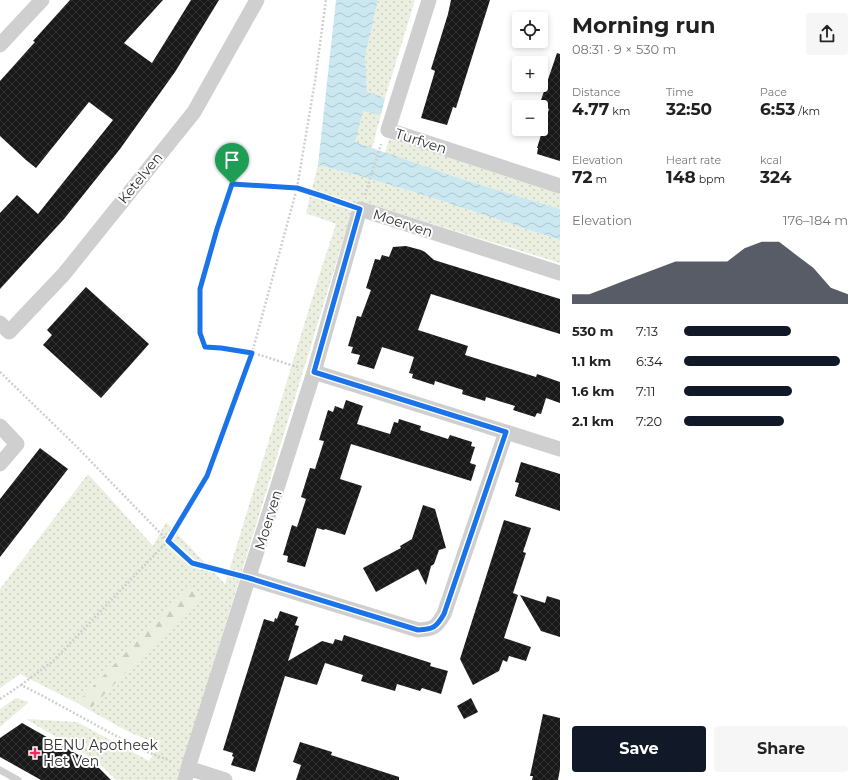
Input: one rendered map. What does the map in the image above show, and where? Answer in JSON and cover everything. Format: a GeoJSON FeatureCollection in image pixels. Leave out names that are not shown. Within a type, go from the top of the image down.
{"type":"FeatureCollection","features":[{"type":"Feature","properties":{"kind":"street"},"geometry":{"type":"LineString","coordinates":[[0,45],[42,0]]}},
{"type":"Feature","properties":{"kind":"street","name":"Ketelven"},"geometry":{"type":"LineString","coordinates":[[0,323],[9,332],[64,274],[194,112],[257,0]]}},
{"type":"Feature","properties":{"kind":"street","name":"Turfven"},"geometry":{"type":"LineString","coordinates":[[429,0],[388,130],[560,186]]}},
{"type":"Feature","properties":{"kind":"street","name":"Moerven"},"geometry":{"type":"LineString","coordinates":[[187,774],[314,372],[362,205],[560,273]]}},
{"type":"Feature","properties":{"kind":"street"},"geometry":{"type":"LineString","coordinates":[[314,372],[560,449]]}},
{"type":"Feature","properties":{"kind":"street"},"geometry":{"type":"LineString","coordinates":[[0,426],[17,444],[0,464]]}},
{"type":"Feature","properties":{"kind":"street"},"geometry":{"type":"LineString","coordinates":[[249,578],[418,630],[430,629],[439,623],[444,614],[506,432]]}},
{"type":"Feature","properties":{"kind":"street"},"geometry":{"type":"LineString","coordinates":[[187,774],[225,780]]}},
{"type":"Feature","properties":{"kind":"lane"},"geometry":{"type":"LineString","coordinates":[[0,770],[18,780]]}},
{"type":"Feature","properties":{"kind":"path"},"geometry":{"type":"LineString","coordinates":[[0,700],[53,661],[168,541],[207,476],[252,353],[297,188],[315,81],[326,0]]}},
{"type":"Feature","properties":{"kind":"path"},"geometry":{"type":"LineString","coordinates":[[314,372],[252,353],[205,347],[200,333],[200,289],[217,229],[232,184],[297,188],[322,196],[362,205],[382,142]]}},
{"type":"Feature","properties":{"kind":"path"},"geometry":{"type":"LineString","coordinates":[[0,372],[76,446],[168,541],[192,563],[249,578]]}},
{"type":"Feature","properties":{"kind":"path"},"geometry":{"type":"LineString","coordinates":[[21,685],[187,774]]}},
{"type":"Feature","properties":{"kind":"green space"},"geometry":{"type":"Polygon","coordinates":[[[378,0],[415,0],[385,98],[367,93],[365,56],[378,0]]]}},
{"type":"Feature","properties":{"kind":"green space"},"geometry":{"type":"Polygon","coordinates":[[[363,110],[381,115],[372,148],[354,142],[363,110]]]}},
{"type":"Feature","properties":{"kind":"green space"},"geometry":{"type":"Polygon","coordinates":[[[389,139],[560,192],[560,209],[459,178],[385,153],[389,139]]]}},
{"type":"Feature","properties":{"kind":"green space"},"geometry":{"type":"Polygon","coordinates":[[[318,165],[410,191],[560,240],[560,263],[372,206],[346,231],[178,780],[116,780],[99,763],[26,719],[77,722],[149,761],[159,745],[129,732],[89,710],[201,596],[191,586],[77,703],[20,674],[0,688],[0,589],[88,474],[153,546],[166,522],[225,584],[336,224],[306,213],[318,165]]]}},
{"type":"Feature","properties":{"kind":"green space"},"geometry":{"type":"Polygon","coordinates":[[[191,585],[201,596],[89,710],[77,703],[191,585]]]}},
{"type":"Feature","properties":{"kind":"green space"},"geometry":{"type":"Polygon","coordinates":[[[16,698],[29,702],[0,727],[0,709],[16,698]]]}},
{"type":"Feature","properties":{"kind":"water"},"geometry":{"type":"Polygon","coordinates":[[[336,0],[378,0],[365,56],[367,92],[385,98],[381,115],[363,111],[355,142],[459,178],[560,209],[560,240],[410,191],[318,165],[336,0]]]}},
{"type":"Feature","properties":{"kind":"building"},"geometry":{"type":"Polygon","coordinates":[[[70,0],[163,0],[124,43],[152,63],[191,0],[219,0],[175,72],[120,149],[64,219],[0,289],[0,213],[17,195],[38,214],[113,120],[89,102],[36,168],[0,136],[0,81],[70,0]]]}},
{"type":"Feature","properties":{"kind":"building"},"geometry":{"type":"Polygon","coordinates":[[[451,0],[490,0],[456,108],[453,107],[447,125],[421,118],[435,71],[431,69],[451,0]]]}},
{"type":"Feature","properties":{"kind":"building"},"geometry":{"type":"Polygon","coordinates":[[[557,53],[560,54],[560,161],[537,154],[537,148],[541,136],[548,136],[548,100],[541,100],[544,92],[548,92],[548,80],[557,53]]]}},
{"type":"Feature","properties":{"kind":"building"},"geometry":{"type":"Polygon","coordinates":[[[406,246],[425,252],[434,260],[560,299],[560,334],[431,294],[418,330],[468,346],[465,355],[536,377],[537,374],[560,382],[560,403],[546,398],[541,414],[537,413],[535,417],[513,410],[515,406],[486,397],[485,401],[462,394],[463,390],[435,381],[434,385],[412,378],[413,374],[409,373],[414,357],[382,347],[374,369],[357,364],[360,355],[351,353],[353,347],[348,346],[357,316],[361,317],[371,290],[366,288],[375,259],[380,260],[382,255],[389,257],[393,247],[406,246]]]}},
{"type":"Feature","properties":{"kind":"building"},"geometry":{"type":"Polygon","coordinates":[[[86,287],[149,344],[101,398],[43,345],[52,335],[47,330],[86,287]]]}},
{"type":"Feature","properties":{"kind":"building"},"geometry":{"type":"Polygon","coordinates":[[[346,400],[363,406],[357,424],[390,434],[394,422],[398,423],[399,419],[421,426],[420,430],[448,439],[450,435],[472,442],[471,446],[475,447],[470,463],[476,465],[471,481],[351,444],[340,479],[362,486],[345,535],[317,528],[305,567],[287,562],[288,556],[283,555],[292,525],[297,527],[306,499],[301,497],[310,468],[315,469],[324,441],[319,440],[328,410],[333,412],[335,406],[343,409],[346,400]]]}},
{"type":"Feature","properties":{"kind":"building"},"geometry":{"type":"Polygon","coordinates":[[[40,448],[68,469],[0,557],[0,499],[40,448]]]}},
{"type":"Feature","properties":{"kind":"building"},"geometry":{"type":"Polygon","coordinates":[[[521,462],[560,474],[560,511],[515,496],[519,483],[515,482],[521,462]]]}},
{"type":"Feature","properties":{"kind":"building"},"geometry":{"type":"Polygon","coordinates":[[[423,505],[435,509],[446,548],[439,550],[434,564],[431,566],[426,585],[418,569],[376,592],[363,568],[401,548],[400,546],[412,539],[423,505]]]}},
{"type":"Feature","properties":{"kind":"building"},"geometry":{"type":"Polygon","coordinates":[[[504,520],[531,528],[523,552],[526,553],[513,593],[518,595],[504,638],[531,647],[526,661],[509,656],[507,662],[503,660],[499,671],[473,685],[460,659],[504,520]]]}},
{"type":"Feature","properties":{"kind":"building"},"geometry":{"type":"Polygon","coordinates":[[[520,595],[545,603],[547,596],[560,600],[560,637],[541,631],[520,595]]]}},
{"type":"Feature","properties":{"kind":"building"},"geometry":{"type":"Polygon","coordinates":[[[280,611],[298,617],[295,625],[299,626],[288,661],[322,641],[333,644],[335,639],[342,641],[344,635],[431,663],[430,666],[448,671],[441,694],[422,688],[420,691],[397,684],[395,691],[361,681],[363,675],[325,663],[317,685],[285,676],[255,772],[231,765],[234,757],[232,756],[233,753],[223,750],[264,619],[274,622],[280,611]]]}},
{"type":"Feature","properties":{"kind":"building"},"geometry":{"type":"Polygon","coordinates":[[[471,698],[478,712],[464,719],[457,706],[471,698]]]}},
{"type":"Feature","properties":{"kind":"building"},"geometry":{"type":"Polygon","coordinates":[[[543,714],[560,718],[560,769],[558,780],[532,780],[533,776],[530,776],[543,714]]]}},
{"type":"Feature","properties":{"kind":"building"},"geometry":{"type":"Polygon","coordinates":[[[22,723],[96,765],[111,780],[41,780],[0,757],[0,738],[22,723]]]}},
{"type":"Feature","properties":{"kind":"building"},"geometry":{"type":"Polygon","coordinates":[[[300,742],[332,752],[331,755],[399,777],[399,780],[296,780],[301,765],[293,762],[300,742]]]}},
{"type":"Feature","properties":{"kind":"place","name":"BENU Apotheek Het Ven"},"geometry":{"type":"Point","coordinates":[35,753]}},
{"type":"Feature","properties":{"kind":"route"},"geometry":{"type":"LineString","coordinates":[[232,184],[297,188],[360,209],[314,372],[506,432],[444,614],[439,623],[430,629],[418,630],[249,578],[192,563],[168,541],[207,476],[252,353],[205,347],[200,333],[200,289],[217,229],[232,184]]}}]}
